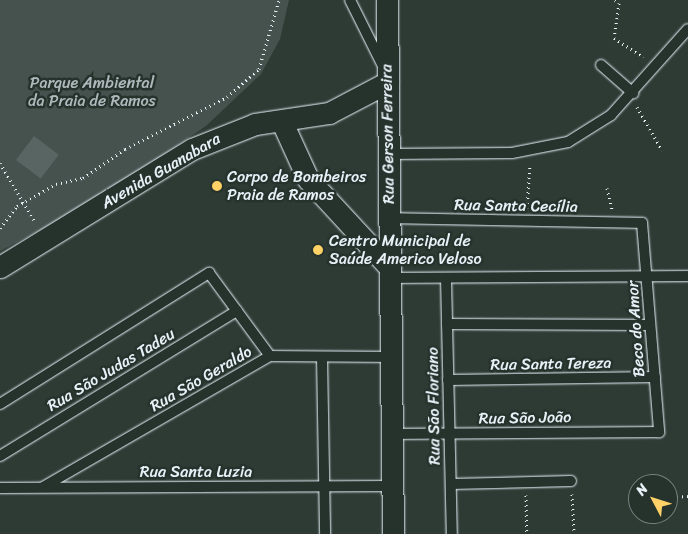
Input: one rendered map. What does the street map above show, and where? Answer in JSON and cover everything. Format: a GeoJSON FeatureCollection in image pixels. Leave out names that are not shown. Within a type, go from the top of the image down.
{"type":"FeatureCollection","features":[{"type":"Feature","properties":{"kind":"street","name":"Rua Gerson Ferreira"},"geometry":{"type":"LineString","coordinates":[[387,0],[393,534]]}},
{"type":"Feature","properties":{"kind":"street","name":"Avenida Guanabara"},"geometry":{"type":"LineString","coordinates":[[0,267],[192,149],[233,130],[329,113],[388,79]]}},
{"type":"Feature","properties":{"kind":"street"},"geometry":{"type":"LineString","coordinates":[[282,122],[308,179],[390,273]]}},
{"type":"Feature","properties":{"kind":"lane"},"geometry":{"type":"LineString","coordinates":[[350,0],[388,79]]}},
{"type":"Feature","properties":{"kind":"lane"},"geometry":{"type":"LineString","coordinates":[[389,154],[530,150],[568,142],[611,115],[657,67],[688,29]]}},
{"type":"Feature","properties":{"kind":"lane"},"geometry":{"type":"LineString","coordinates":[[601,65],[631,95]]}},
{"type":"Feature","properties":{"kind":"lane","name":"Rua Santa Cecília"},"geometry":{"type":"LineString","coordinates":[[389,218],[642,223]]}},
{"type":"Feature","properties":{"kind":"lane","name":"Beco do Amor"},"geometry":{"type":"LineString","coordinates":[[642,223],[659,432]]}},
{"type":"Feature","properties":{"kind":"lane"},"geometry":{"type":"LineString","coordinates":[[0,404],[209,273],[270,356]]}},
{"type":"Feature","properties":{"kind":"lane"},"geometry":{"type":"LineString","coordinates":[[390,273],[446,278],[688,276]]}},
{"type":"Feature","properties":{"kind":"lane","name":"Rua São Floriano"},"geometry":{"type":"LineString","coordinates":[[446,278],[452,534]]}},
{"type":"Feature","properties":{"kind":"lane","name":"Rua São Judas Tadeu"},"geometry":{"type":"LineString","coordinates":[[0,456],[237,311]]}},
{"type":"Feature","properties":{"kind":"lane"},"geometry":{"type":"LineString","coordinates":[[447,324],[650,325]]}},
{"type":"Feature","properties":{"kind":"lane","name":"Rua São Geraldo"},"geometry":{"type":"LineString","coordinates":[[42,488],[270,356],[391,357]]}},
{"type":"Feature","properties":{"kind":"lane"},"geometry":{"type":"LineString","coordinates":[[322,356],[325,534]]}},
{"type":"Feature","properties":{"kind":"lane","name":"Rua Santa Tereza"},"geometry":{"type":"LineString","coordinates":[[448,380],[654,377]]}},
{"type":"Feature","properties":{"kind":"lane","name":"Rua São João"},"geometry":{"type":"LineString","coordinates":[[392,434],[659,432]]}},
{"type":"Feature","properties":{"kind":"lane"},"geometry":{"type":"LineString","coordinates":[[451,484],[571,481]]}},
{"type":"Feature","properties":{"kind":"lane","name":"Rua Santa Luzia"},"geometry":{"type":"LineString","coordinates":[[0,488],[392,486]]}},
{"type":"Feature","properties":{"kind":"path"},"geometry":{"type":"LineString","coordinates":[[0,228],[24,202],[56,184],[83,178],[126,149],[227,97],[259,69],[279,0]]}},
{"type":"Feature","properties":{"kind":"path"},"geometry":{"type":"LineString","coordinates":[[615,0],[619,3],[614,38],[657,67]]}},
{"type":"Feature","properties":{"kind":"path"},"geometry":{"type":"LineString","coordinates":[[631,95],[662,150]]}},
{"type":"Feature","properties":{"kind":"path"},"geometry":{"type":"LineString","coordinates":[[526,221],[530,150]]}},
{"type":"Feature","properties":{"kind":"path"},"geometry":{"type":"LineString","coordinates":[[0,164],[45,240]]}},
{"type":"Feature","properties":{"kind":"path"},"geometry":{"type":"LineString","coordinates":[[607,188],[615,222]]}},
{"type":"Feature","properties":{"kind":"path"},"geometry":{"type":"LineString","coordinates":[[571,481],[574,534]]}},
{"type":"Feature","properties":{"kind":"path"},"geometry":{"type":"LineString","coordinates":[[526,482],[527,534]]}},
{"type":"Feature","properties":{"kind":"green space","name":"Parque Ambiental da Praia de Ramos"},"geometry":{"type":"Polygon","coordinates":[[[0,0],[289,0],[280,39],[261,74],[206,126],[90,204],[0,251],[0,0]]]}},
{"type":"Feature","properties":{"kind":"building"},"geometry":{"type":"Polygon","coordinates":[[[34,136],[59,155],[41,179],[16,160],[34,136]]]}},
{"type":"Feature","properties":{"kind":"place","name":"Corpo de Bombeiros Praia de Ramos"},"geometry":{"type":"Point","coordinates":[217,186]}},
{"type":"Feature","properties":{"kind":"place","name":"Centro Municipal de Saúde Americo Veloso"},"geometry":{"type":"Point","coordinates":[318,250]}}]}
